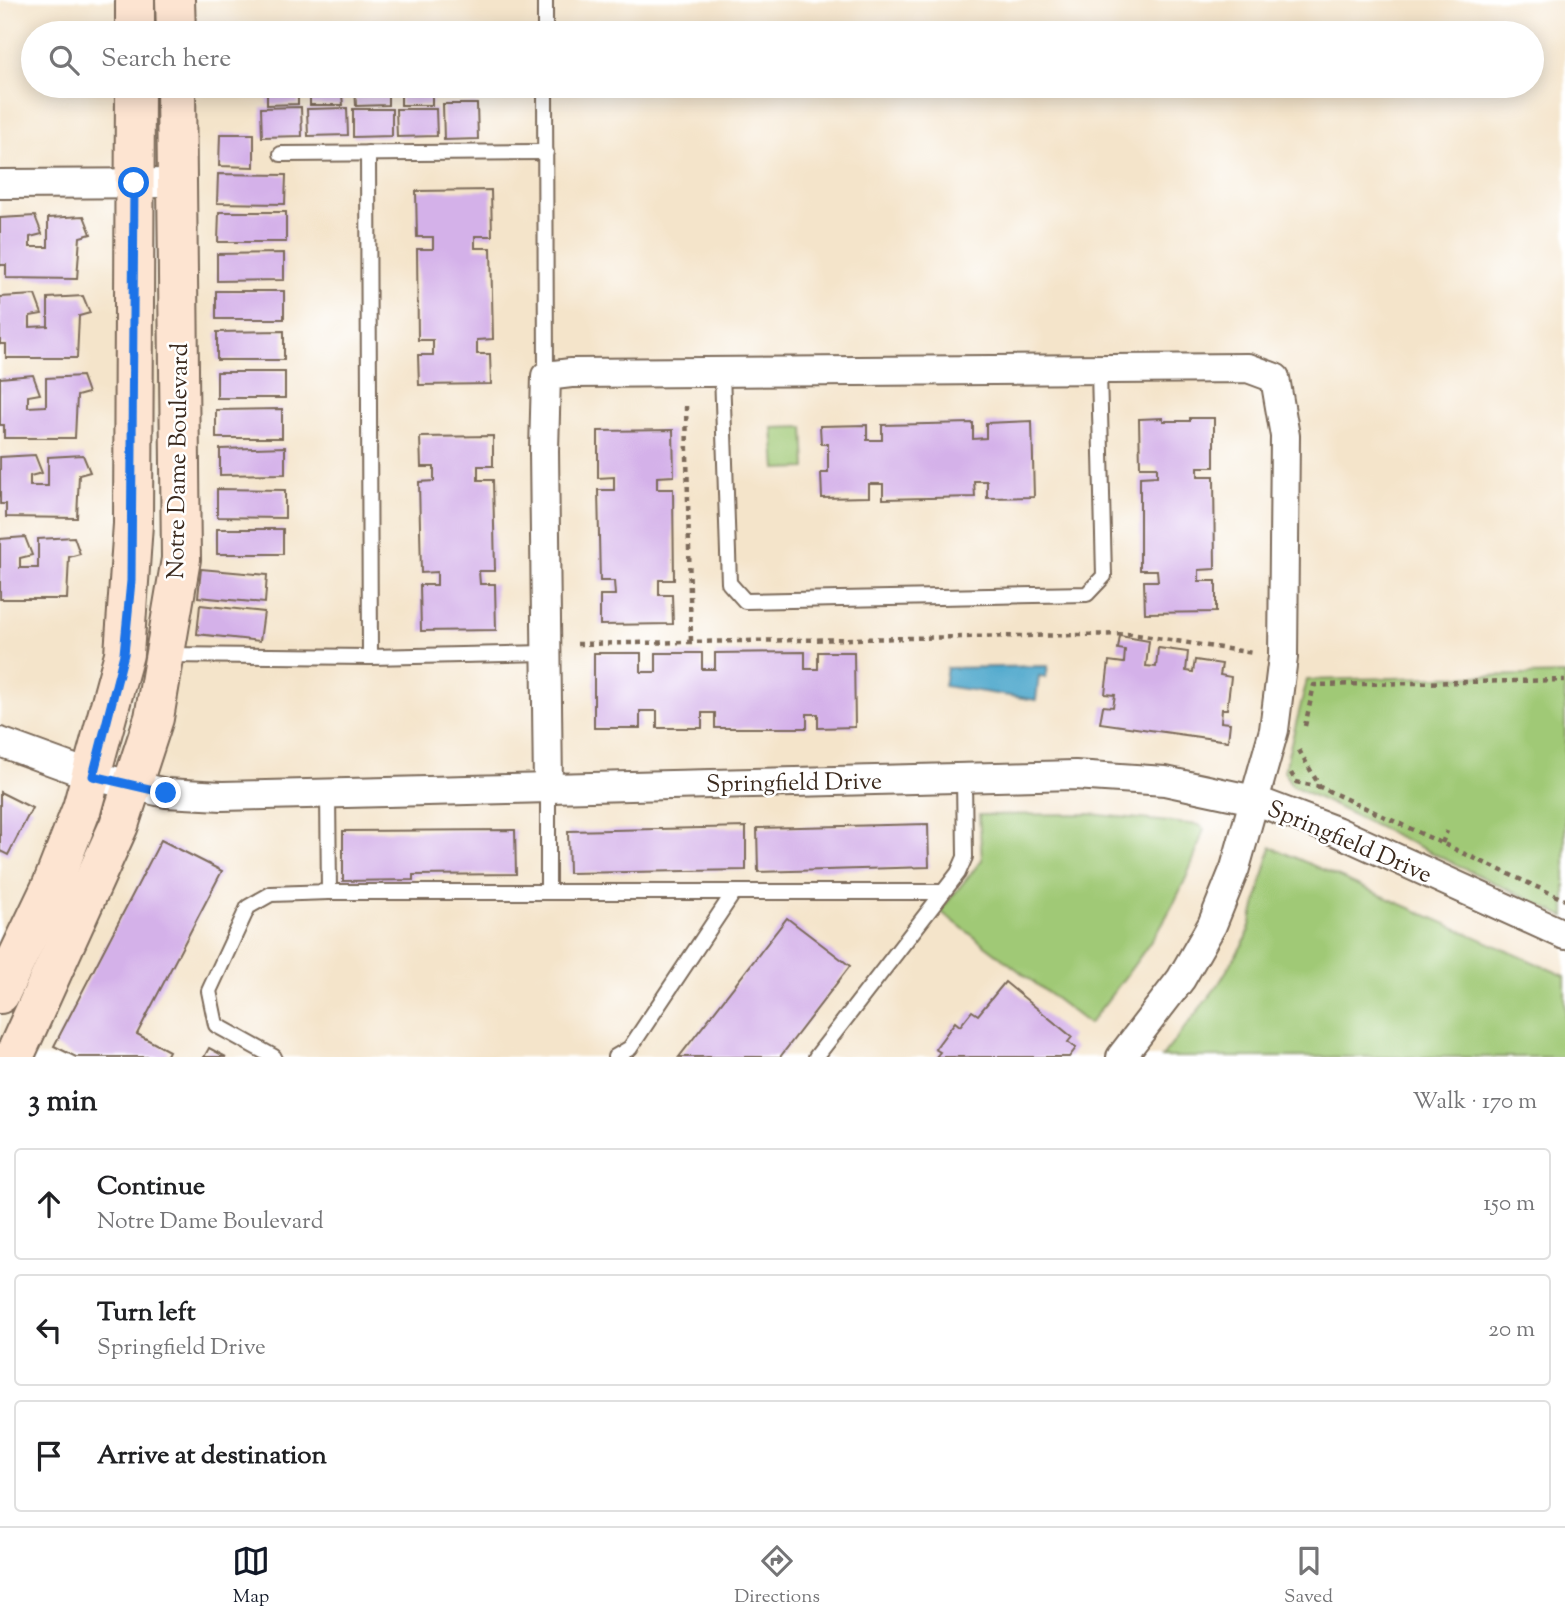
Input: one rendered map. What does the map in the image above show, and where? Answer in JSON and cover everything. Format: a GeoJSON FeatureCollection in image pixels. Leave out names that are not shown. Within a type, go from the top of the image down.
{"type":"FeatureCollection","features":[{"type":"Feature","properties":{"kind":"street"},"geometry":{"type":"LineString","coordinates":[[135,0],[135,21]]}},
{"type":"Feature","properties":{"kind":"street"},"geometry":{"type":"LineString","coordinates":[[175,0],[176,21]]}},
{"type":"Feature","properties":{"kind":"street","name":"Notre Dame Boulevard"},"geometry":{"type":"LineString","coordinates":[[0,994],[52,885],[93,776],[124,654],[131,581],[135,98]]}},
{"type":"Feature","properties":{"kind":"street","name":"Notre Dame Boulevard"},"geometry":{"type":"LineString","coordinates":[[14,1057],[119,825],[154,719],[165,655],[181,559],[176,98]]}},
{"type":"Feature","properties":{"kind":"street"},"geometry":{"type":"LineString","coordinates":[[0,184],[177,183]]}},
{"type":"Feature","properties":{"kind":"street"},"geometry":{"type":"LineString","coordinates":[[548,788],[546,376],[571,373],[1248,368],[1275,378],[1285,436],[1283,657],[1274,730],[1224,897],[1181,979],[1121,1057]]}},
{"type":"Feature","properties":{"kind":"street","name":"Springfield Drive"},"geometry":{"type":"LineString","coordinates":[[0,742],[93,776],[166,793],[222,796],[1120,776],[1209,789],[1254,800],[1336,831],[1565,935]]}},
{"type":"Feature","properties":{"kind":"lane"},"geometry":{"type":"LineString","coordinates":[[545,0],[545,21]]}},
{"type":"Feature","properties":{"kind":"lane"},"geometry":{"type":"LineString","coordinates":[[545,98],[546,376]]}},
{"type":"Feature","properties":{"kind":"lane"},"geometry":{"type":"LineString","coordinates":[[281,154],[546,152]]}},
{"type":"Feature","properties":{"kind":"lane"},"geometry":{"type":"LineString","coordinates":[[368,153],[370,657]]}},
{"type":"Feature","properties":{"kind":"lane"},"geometry":{"type":"LineString","coordinates":[[722,372],[729,583],[745,601],[1087,594],[1104,576],[1098,370]]}},
{"type":"Feature","properties":{"kind":"lane"},"geometry":{"type":"LineString","coordinates":[[165,655],[370,657],[546,653]]}},
{"type":"Feature","properties":{"kind":"lane"},"geometry":{"type":"LineString","coordinates":[[816,1057],[943,892],[965,857],[964,778]]}},
{"type":"Feature","properties":{"kind":"lane"},"geometry":{"type":"LineString","coordinates":[[548,788],[548,892]]}},
{"type":"Feature","properties":{"kind":"lane"},"geometry":{"type":"LineString","coordinates":[[328,794],[329,892]]}},
{"type":"Feature","properties":{"kind":"lane"},"geometry":{"type":"LineString","coordinates":[[615,1057],[630,1048],[734,892]]}},
{"type":"Feature","properties":{"kind":"lane"},"geometry":{"type":"LineString","coordinates":[[274,1057],[216,1025],[209,991],[248,907],[271,894],[943,892]]}},
{"type":"Feature","properties":{"kind":"path"},"geometry":{"type":"LineString","coordinates":[[686,406],[691,642]]}},
{"type":"Feature","properties":{"kind":"path"},"geometry":{"type":"LineString","coordinates":[[577,644],[1130,634],[1253,653]]}},
{"type":"Feature","properties":{"kind":"path"},"geometry":{"type":"LineString","coordinates":[[1294,760],[1299,750],[1314,685],[1565,680]]}},
{"type":"Feature","properties":{"kind":"path"},"geometry":{"type":"LineString","coordinates":[[1299,750],[1320,787]]}},
{"type":"Feature","properties":{"kind":"path"},"geometry":{"type":"LineString","coordinates":[[1289,769],[1296,782],[1320,787],[1565,900]]}},
{"type":"Feature","properties":{"kind":"path"},"geometry":{"type":"LineString","coordinates":[[1442,843],[1447,831]]}},
{"type":"Feature","properties":{"kind":"green space"},"geometry":{"type":"Polygon","coordinates":[[[804,427],[806,468],[776,469],[773,428],[804,427]]]}},
{"type":"Feature","properties":{"kind":"green space"},"geometry":{"type":"Polygon","coordinates":[[[1565,674],[1565,917],[1291,785],[1284,771],[1307,680],[1565,674]]]}},
{"type":"Feature","properties":{"kind":"green space"},"geometry":{"type":"Polygon","coordinates":[[[1090,814],[1199,825],[1204,829],[1194,859],[1170,910],[1142,955],[1089,1024],[940,911],[982,860],[979,815],[1090,814]]]}},
{"type":"Feature","properties":{"kind":"green space"},"geometry":{"type":"Polygon","coordinates":[[[1271,847],[1565,976],[1565,1057],[1162,1057],[1218,985],[1247,937],[1271,847]]]}},
{"type":"Feature","properties":{"kind":"water"},"geometry":{"type":"Polygon","coordinates":[[[1048,666],[1046,677],[1039,676],[1036,700],[944,686],[947,668],[1048,666]]]}},
{"type":"Feature","properties":{"kind":"building"},"geometry":{"type":"Polygon","coordinates":[[[267,98],[298,98],[298,104],[267,105],[267,98]]]}},
{"type":"Feature","properties":{"kind":"building"},"geometry":{"type":"Polygon","coordinates":[[[310,98],[342,98],[343,105],[310,105],[310,98]]]}},
{"type":"Feature","properties":{"kind":"building"},"geometry":{"type":"Polygon","coordinates":[[[356,98],[388,98],[388,105],[356,106],[356,98]]]}},
{"type":"Feature","properties":{"kind":"building"},"geometry":{"type":"Polygon","coordinates":[[[401,98],[432,98],[432,105],[401,105],[401,98]]]}},
{"type":"Feature","properties":{"kind":"building"},"geometry":{"type":"Polygon","coordinates":[[[443,104],[477,104],[478,139],[444,140],[443,104]]]}},
{"type":"Feature","properties":{"kind":"building"},"geometry":{"type":"Polygon","coordinates":[[[301,107],[302,136],[262,137],[261,108],[301,107]]]}},
{"type":"Feature","properties":{"kind":"building"},"geometry":{"type":"Polygon","coordinates":[[[347,108],[348,135],[308,136],[307,109],[347,108]]]}},
{"type":"Feature","properties":{"kind":"building"},"geometry":{"type":"Polygon","coordinates":[[[353,109],[392,109],[392,136],[353,137],[353,109]]]}},
{"type":"Feature","properties":{"kind":"building"},"geometry":{"type":"Polygon","coordinates":[[[396,109],[436,109],[437,136],[397,137],[396,109]]]}},
{"type":"Feature","properties":{"kind":"building"},"geometry":{"type":"Polygon","coordinates":[[[220,134],[254,134],[254,167],[219,166],[220,134]]]}},
{"type":"Feature","properties":{"kind":"building"},"geometry":{"type":"Polygon","coordinates":[[[218,174],[286,175],[285,204],[217,203],[218,174]]]}},
{"type":"Feature","properties":{"kind":"building"},"geometry":{"type":"Polygon","coordinates":[[[491,190],[492,236],[475,236],[475,248],[491,248],[493,339],[477,340],[477,354],[490,354],[491,384],[419,385],[418,355],[433,355],[433,340],[418,340],[417,249],[433,249],[433,237],[417,237],[416,191],[491,190]]]}},
{"type":"Feature","properties":{"kind":"building"},"geometry":{"type":"Polygon","coordinates":[[[219,212],[286,212],[286,242],[218,242],[219,212]]]}},
{"type":"Feature","properties":{"kind":"building"},"geometry":{"type":"Polygon","coordinates":[[[35,216],[42,234],[30,237],[30,247],[48,247],[48,218],[84,216],[91,234],[80,237],[77,279],[6,278],[6,265],[0,265],[0,218],[35,216]]]}},
{"type":"Feature","properties":{"kind":"building"},"geometry":{"type":"Polygon","coordinates":[[[284,253],[284,280],[217,281],[217,254],[284,253]]]}},
{"type":"Feature","properties":{"kind":"building"},"geometry":{"type":"Polygon","coordinates":[[[216,291],[284,291],[284,319],[216,319],[216,291]]]}},
{"type":"Feature","properties":{"kind":"building"},"geometry":{"type":"Polygon","coordinates":[[[35,295],[42,314],[30,316],[30,327],[48,326],[48,298],[83,296],[90,313],[79,316],[77,358],[6,358],[6,344],[0,344],[0,297],[35,295]]]}},
{"type":"Feature","properties":{"kind":"building"},"geometry":{"type":"Polygon","coordinates":[[[284,331],[284,360],[217,360],[217,332],[284,331]]]}},
{"type":"Feature","properties":{"kind":"building"},"geometry":{"type":"Polygon","coordinates":[[[217,372],[285,372],[285,398],[217,398],[217,372]]]}},
{"type":"Feature","properties":{"kind":"building"},"geometry":{"type":"Polygon","coordinates":[[[33,375],[40,394],[28,396],[28,407],[46,406],[46,378],[82,376],[88,393],[77,396],[75,438],[4,438],[4,425],[0,425],[0,378],[33,375]]]}},
{"type":"Feature","properties":{"kind":"building"},"geometry":{"type":"Polygon","coordinates":[[[282,409],[282,438],[216,438],[216,410],[282,409]]]}},
{"type":"Feature","properties":{"kind":"building"},"geometry":{"type":"Polygon","coordinates":[[[1163,418],[1163,421],[1190,421],[1190,418],[1214,418],[1214,467],[1198,467],[1198,476],[1214,476],[1215,569],[1199,570],[1199,581],[1216,581],[1216,612],[1145,613],[1144,581],[1158,581],[1157,570],[1140,570],[1140,477],[1157,476],[1157,467],[1140,467],[1139,419],[1163,418]]]}},
{"type":"Feature","properties":{"kind":"building"},"geometry":{"type":"Polygon","coordinates":[[[1032,421],[1034,497],[987,498],[987,481],[974,481],[975,497],[883,499],[883,484],[869,484],[869,497],[822,498],[821,473],[828,473],[828,444],[821,444],[820,426],[867,425],[867,440],[882,440],[882,425],[973,423],[973,439],[986,438],[986,423],[1032,421]]]}},
{"type":"Feature","properties":{"kind":"building"},"geometry":{"type":"Polygon","coordinates":[[[673,430],[674,476],[657,477],[657,489],[673,489],[674,580],[659,580],[659,595],[672,595],[673,624],[600,625],[600,595],[615,595],[614,581],[600,581],[598,490],[614,490],[614,477],[598,478],[598,431],[673,430]]]}},
{"type":"Feature","properties":{"kind":"building"},"geometry":{"type":"Polygon","coordinates":[[[493,436],[493,466],[478,466],[478,480],[493,480],[495,571],[479,571],[480,584],[495,584],[496,630],[421,631],[420,585],[437,585],[437,572],[421,573],[419,482],[434,481],[434,467],[421,467],[420,437],[493,436]]]}},
{"type":"Feature","properties":{"kind":"building"},"geometry":{"type":"Polygon","coordinates":[[[285,447],[285,474],[220,475],[220,449],[285,447]]]}},
{"type":"Feature","properties":{"kind":"building"},"geometry":{"type":"Polygon","coordinates":[[[35,455],[42,473],[30,476],[30,486],[48,486],[48,457],[83,455],[90,472],[79,475],[77,518],[6,517],[6,504],[0,504],[0,457],[35,455]]]}},
{"type":"Feature","properties":{"kind":"building"},"geometry":{"type":"Polygon","coordinates":[[[217,489],[285,490],[285,518],[217,517],[217,489]]]}},
{"type":"Feature","properties":{"kind":"building"},"geometry":{"type":"Polygon","coordinates":[[[217,529],[283,529],[283,554],[217,554],[217,529]]]}},
{"type":"Feature","properties":{"kind":"building"},"geometry":{"type":"Polygon","coordinates":[[[25,537],[32,555],[20,558],[20,568],[38,568],[38,539],[74,537],[80,554],[69,557],[67,599],[0,599],[0,539],[25,537]]]}},
{"type":"Feature","properties":{"kind":"building"},"geometry":{"type":"Polygon","coordinates":[[[201,569],[267,575],[265,603],[198,597],[201,569]]]}},
{"type":"Feature","properties":{"kind":"building"},"geometry":{"type":"Polygon","coordinates":[[[200,605],[264,612],[260,641],[197,634],[200,605]]]}},
{"type":"Feature","properties":{"kind":"building"},"geometry":{"type":"Polygon","coordinates":[[[1120,636],[1149,641],[1146,666],[1156,667],[1158,648],[1188,652],[1186,671],[1193,672],[1195,660],[1222,664],[1220,675],[1231,677],[1227,709],[1222,709],[1221,722],[1230,723],[1228,741],[1100,723],[1103,706],[1113,707],[1115,695],[1105,694],[1109,661],[1124,663],[1125,650],[1118,649],[1120,636]]]}},
{"type":"Feature","properties":{"kind":"building"},"geometry":{"type":"Polygon","coordinates":[[[805,652],[805,669],[818,669],[818,652],[854,652],[855,727],[818,728],[818,714],[807,714],[807,728],[715,728],[715,713],[702,713],[702,728],[657,728],[657,711],[640,711],[640,728],[594,728],[594,653],[641,653],[641,672],[656,672],[656,653],[702,653],[702,669],[715,669],[715,653],[805,652]]]}},
{"type":"Feature","properties":{"kind":"building"},"geometry":{"type":"Polygon","coordinates":[[[0,792],[32,808],[8,855],[0,851],[0,792]]]}},
{"type":"Feature","properties":{"kind":"building"},"geometry":{"type":"Polygon","coordinates":[[[928,824],[929,867],[758,872],[757,828],[928,824]]]}},
{"type":"Feature","properties":{"kind":"building"},"geometry":{"type":"Polygon","coordinates":[[[746,827],[746,870],[569,873],[568,831],[746,827]]]}},
{"type":"Feature","properties":{"kind":"building"},"geometry":{"type":"Polygon","coordinates":[[[515,830],[516,874],[413,875],[413,880],[343,881],[343,831],[515,830]]]}},
{"type":"Feature","properties":{"kind":"building"},"geometry":{"type":"Polygon","coordinates":[[[161,840],[222,871],[137,1034],[169,1051],[166,1057],[76,1057],[54,1046],[161,840]]]}},
{"type":"Feature","properties":{"kind":"building"},"geometry":{"type":"Polygon","coordinates":[[[787,918],[850,966],[780,1057],[679,1057],[787,918]]]}},
{"type":"Feature","properties":{"kind":"building"},"geometry":{"type":"Polygon","coordinates":[[[1005,982],[1072,1037],[1068,1042],[1076,1048],[1069,1057],[936,1057],[940,1052],[935,1049],[955,1022],[960,1026],[972,1011],[978,1015],[1005,982]]]}},
{"type":"Feature","properties":{"kind":"building"},"geometry":{"type":"Polygon","coordinates":[[[209,1048],[226,1057],[204,1057],[209,1048]]]}},
{"type":"Feature","properties":{"kind":"route"},"geometry":{"type":"LineString","coordinates":[[134,183],[131,581],[124,654],[93,776],[166,793]]}}]}
